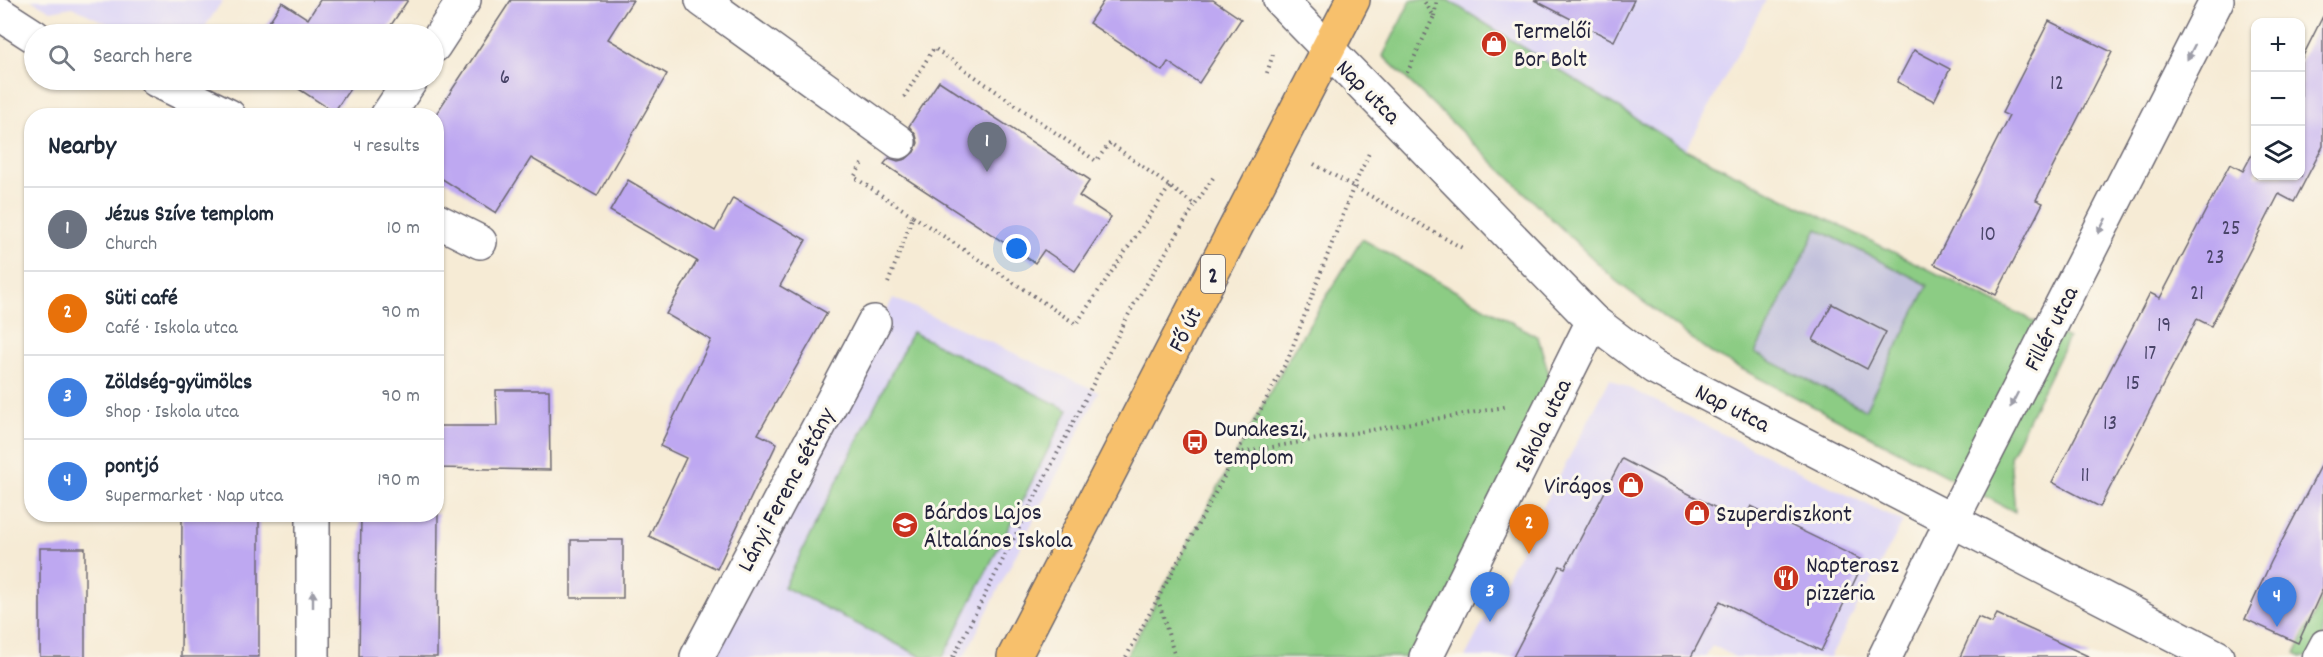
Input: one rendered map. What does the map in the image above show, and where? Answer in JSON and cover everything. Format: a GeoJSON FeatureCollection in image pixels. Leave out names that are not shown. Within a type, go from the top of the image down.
{"type":"FeatureCollection","features":[{"type":"Feature","properties":{"kind":"main road","name":"Fő út"},"geometry":{"type":"LineString","coordinates":[[1014,657],[1353,0]]}},
{"type":"Feature","properties":{"kind":"street"},"geometry":{"type":"LineString","coordinates":[[444,31],[464,0]]}},
{"type":"Feature","properties":{"kind":"street"},"geometry":{"type":"LineString","coordinates":[[702,0],[891,136]]}},
{"type":"Feature","properties":{"kind":"street","name":"Fillér utca"},"geometry":{"type":"LineString","coordinates":[[1885,657],[1952,520],[2217,0]]}},
{"type":"Feature","properties":{"kind":"street","name":"Nap utca"},"geometry":{"type":"LineString","coordinates":[[1285,4],[1327,50],[1593,321],[1654,367],[2217,657]]}},
{"type":"Feature","properties":{"kind":"street"},"geometry":{"type":"LineString","coordinates":[[0,14],[24,30]]}},
{"type":"Feature","properties":{"kind":"street"},"geometry":{"type":"LineString","coordinates":[[176,90],[212,108]]}},
{"type":"Feature","properties":{"kind":"street"},"geometry":{"type":"LineString","coordinates":[[392,108],[404,90]]}},
{"type":"Feature","properties":{"kind":"street"},"geometry":{"type":"LineString","coordinates":[[444,224],[480,242]]}},
{"type":"Feature","properties":{"kind":"street","name":"Iskola utca"},"geometry":{"type":"LineString","coordinates":[[1426,657],[1593,321]]}},
{"type":"Feature","properties":{"kind":"street","name":"Lányi Ferenc sétány"},"geometry":{"type":"LineString","coordinates":[[697,657],[874,322]]}},
{"type":"Feature","properties":{"kind":"street"},"geometry":{"type":"LineString","coordinates":[[312,657],[313,522]]}},
{"type":"Feature","properties":{"kind":"lane"},"geometry":{"type":"LineString","coordinates":[[2315,657],[2323,642]]}},
{"type":"Feature","properties":{"kind":"path"},"geometry":{"type":"LineString","coordinates":[[1424,0],[1434,16]]}},
{"type":"Feature","properties":{"kind":"path"},"geometry":{"type":"LineString","coordinates":[[1126,657],[1288,358],[1353,188],[1434,16],[1437,0]]}},
{"type":"Feature","properties":{"kind":"path"},"geometry":{"type":"LineString","coordinates":[[1264,83],[1285,4]]}},
{"type":"Feature","properties":{"kind":"path"},"geometry":{"type":"LineString","coordinates":[[1170,186],[1076,324],[854,177],[891,136],[934,48],[1096,161],[1110,143],[1170,186],[1196,205]]}},
{"type":"Feature","properties":{"kind":"path"},"geometry":{"type":"LineString","coordinates":[[1280,143],[1353,188],[1468,251]]}},
{"type":"Feature","properties":{"kind":"path"},"geometry":{"type":"LineString","coordinates":[[954,657],[1133,306],[1217,171]]}},
{"type":"Feature","properties":{"kind":"path"},"geometry":{"type":"LineString","coordinates":[[874,322],[913,216]]}},
{"type":"Feature","properties":{"kind":"path"},"geometry":{"type":"LineString","coordinates":[[1237,453],[1556,398]]}},
{"type":"Feature","properties":{"kind":"path"},"geometry":{"type":"LineString","coordinates":[[1158,598],[1174,657]]}},
{"type":"Feature","properties":{"kind":"shaded area"},"geometry":{"type":"Polygon","coordinates":[[[31,0],[223,0],[207,24],[109,24],[72,7],[51,11],[31,0]]]}},
{"type":"Feature","properties":{"kind":"shaded area"},"geometry":{"type":"Polygon","coordinates":[[[1411,0],[1766,0],[1616,281],[1383,56],[1411,0]]]}},
{"type":"Feature","properties":{"kind":"shaded area"},"geometry":{"type":"Polygon","coordinates":[[[1816,229],[1928,285],[1865,411],[1754,353],[1816,229]]]}},
{"type":"Feature","properties":{"kind":"shaded area","name":"Bárdos Lajos Általános Iskola"},"geometry":{"type":"Polygon","coordinates":[[[893,298],[1099,392],[964,657],[714,657],[893,298]]]}},
{"type":"Feature","properties":{"kind":"shaded area"},"geometry":{"type":"Polygon","coordinates":[[[1610,379],[1903,522],[1830,657],[1735,657],[1712,645],[1706,657],[1465,657],[1610,379]]]}},
{"type":"Feature","properties":{"kind":"green space"},"geometry":{"type":"Polygon","coordinates":[[[1411,0],[1448,0],[1686,150],[2068,338],[2010,457],[2015,512],[1711,353],[1616,281],[1383,56],[1411,0]],[[1817,229],[1755,353],[1865,410],[1928,285],[1817,229]]]}},
{"type":"Feature","properties":{"kind":"green space"},"geometry":{"type":"Polygon","coordinates":[[[1362,239],[1538,337],[1556,398],[1420,657],[1126,657],[1288,359],[1362,239]]]}},
{"type":"Feature","properties":{"kind":"green space","name":"Bárdos Lajos Általános Iskola"},"geometry":{"type":"Polygon","coordinates":[[[912,332],[1068,410],[943,657],[922,657],[784,587],[912,332]]]}},
{"type":"Feature","properties":{"kind":"green space"},"geometry":{"type":"Polygon","coordinates":[[[2323,596],[2323,657],[2301,657],[2295,654],[2323,596]]]}},
{"type":"Feature","properties":{"kind":"building"},"geometry":{"type":"Polygon","coordinates":[[[320,0],[408,0],[392,24],[268,24],[282,2],[308,19],[320,0]]]}},
{"type":"Feature","properties":{"kind":"building"},"geometry":{"type":"Polygon","coordinates":[[[511,0],[633,0],[608,39],[667,74],[597,196],[531,158],[496,213],[444,180],[444,108],[440,108],[511,0]]]}},
{"type":"Feature","properties":{"kind":"building"},"geometry":{"type":"Polygon","coordinates":[[[1104,0],[1213,0],[1241,19],[1199,83],[1168,62],[1162,71],[1089,23],[1104,0]]]}},
{"type":"Feature","properties":{"kind":"building"},"geometry":{"type":"Polygon","coordinates":[[[1534,0],[1634,0],[1614,41],[1534,0]]]}},
{"type":"Feature","properties":{"kind":"building"},"geometry":{"type":"Polygon","coordinates":[[[2323,16],[2323,146],[2294,202],[2279,194],[2211,326],[2197,319],[2100,507],[2052,482],[2150,293],[2160,298],[2230,164],[2243,171],[2251,156],[2251,180],[2305,180],[2305,52],[2323,16]]]}},
{"type":"Feature","properties":{"kind":"building"},"geometry":{"type":"Polygon","coordinates":[[[2049,21],[2112,52],[2036,200],[2043,203],[1996,295],[1934,264],[2009,116],[2002,113],[2049,21]]]}},
{"type":"Feature","properties":{"kind":"building"},"geometry":{"type":"Polygon","coordinates":[[[1914,50],[1950,69],[1934,101],[1897,82],[1914,50]]]}},
{"type":"Feature","properties":{"kind":"building"},"geometry":{"type":"Polygon","coordinates":[[[939,81],[1090,180],[1079,196],[1111,217],[1075,271],[1044,250],[1035,263],[884,164],[889,158],[898,161],[906,159],[914,152],[918,143],[916,135],[909,126],[939,81]]]}},
{"type":"Feature","properties":{"kind":"building"},"geometry":{"type":"Polygon","coordinates":[[[300,90],[349,90],[337,108],[328,108],[300,90]]]}},
{"type":"Feature","properties":{"kind":"building"},"geometry":{"type":"Polygon","coordinates":[[[628,180],[715,231],[733,198],[806,240],[780,286],[827,313],[758,434],[777,443],[717,569],[649,536],[686,458],[660,446],[711,340],[666,314],[697,261],[610,211],[628,180]]]}},
{"type":"Feature","properties":{"kind":"building"},"geometry":{"type":"Polygon","coordinates":[[[1832,304],[1886,332],[1867,369],[1813,340],[1832,304]]]}},
{"type":"Feature","properties":{"kind":"building"},"geometry":{"type":"Polygon","coordinates":[[[496,390],[549,390],[550,470],[444,468],[444,426],[497,426],[496,390]]]}},
{"type":"Feature","properties":{"kind":"building"},"geometry":{"type":"Polygon","coordinates":[[[1622,459],[1743,522],[1751,506],[1864,561],[1821,651],[1720,601],[1691,657],[1513,657],[1560,566],[1565,568],[1622,459]]]}},
{"type":"Feature","properties":{"kind":"building"},"geometry":{"type":"Polygon","coordinates":[[[2323,462],[2323,588],[2298,643],[2245,619],[2271,562],[2323,462]]]}},
{"type":"Feature","properties":{"kind":"building"},"geometry":{"type":"Polygon","coordinates":[[[182,522],[259,522],[259,657],[181,657],[182,522]]]}},
{"type":"Feature","properties":{"kind":"building"},"geometry":{"type":"Polygon","coordinates":[[[361,522],[438,522],[437,657],[359,657],[361,522]]]}},
{"type":"Feature","properties":{"kind":"building"},"geometry":{"type":"Polygon","coordinates":[[[571,540],[623,540],[623,598],[571,598],[571,540]]]}},
{"type":"Feature","properties":{"kind":"building"},"geometry":{"type":"Polygon","coordinates":[[[40,548],[85,548],[85,657],[40,657],[40,548]]]}},
{"type":"Feature","properties":{"kind":"building"},"geometry":{"type":"Polygon","coordinates":[[[1997,614],[2090,657],[1960,657],[1978,617],[1992,623],[1997,614]]]}},
{"type":"Feature","properties":{"kind":"place","name":"Termelői Bor Bolt"},"geometry":{"type":"Point","coordinates":[1494,44]}},
{"type":"Feature","properties":{"kind":"place","name":"Jézus Szíve templom"},"geometry":{"type":"Point","coordinates":[987,172]}},
{"type":"Feature","properties":{"kind":"place","name":"Dunakeszi, templom"},"geometry":{"type":"Point","coordinates":[1195,442]}},
{"type":"Feature","properties":{"kind":"place","name":"Virágos"},"geometry":{"type":"Point","coordinates":[1631,485]}},
{"type":"Feature","properties":{"kind":"place","name":"Szuperdiszkont"},"geometry":{"type":"Point","coordinates":[1697,513]}},
{"type":"Feature","properties":{"kind":"place","name":"Bárdos Lajos Általános Iskola"},"geometry":{"type":"Point","coordinates":[905,525]}},
{"type":"Feature","properties":{"kind":"place","name":"Süti café"},"geometry":{"type":"Point","coordinates":[1529,554]}},
{"type":"Feature","properties":{"kind":"place","name":"Napterasz pizzéria"},"geometry":{"type":"Point","coordinates":[1786,578]}},
{"type":"Feature","properties":{"kind":"place","name":"Zöldség-gyümölcs"},"geometry":{"type":"Point","coordinates":[1490,622]}},
{"type":"Feature","properties":{"kind":"place","name":"pontjó"},"geometry":{"type":"Point","coordinates":[2277,627]}}]}
